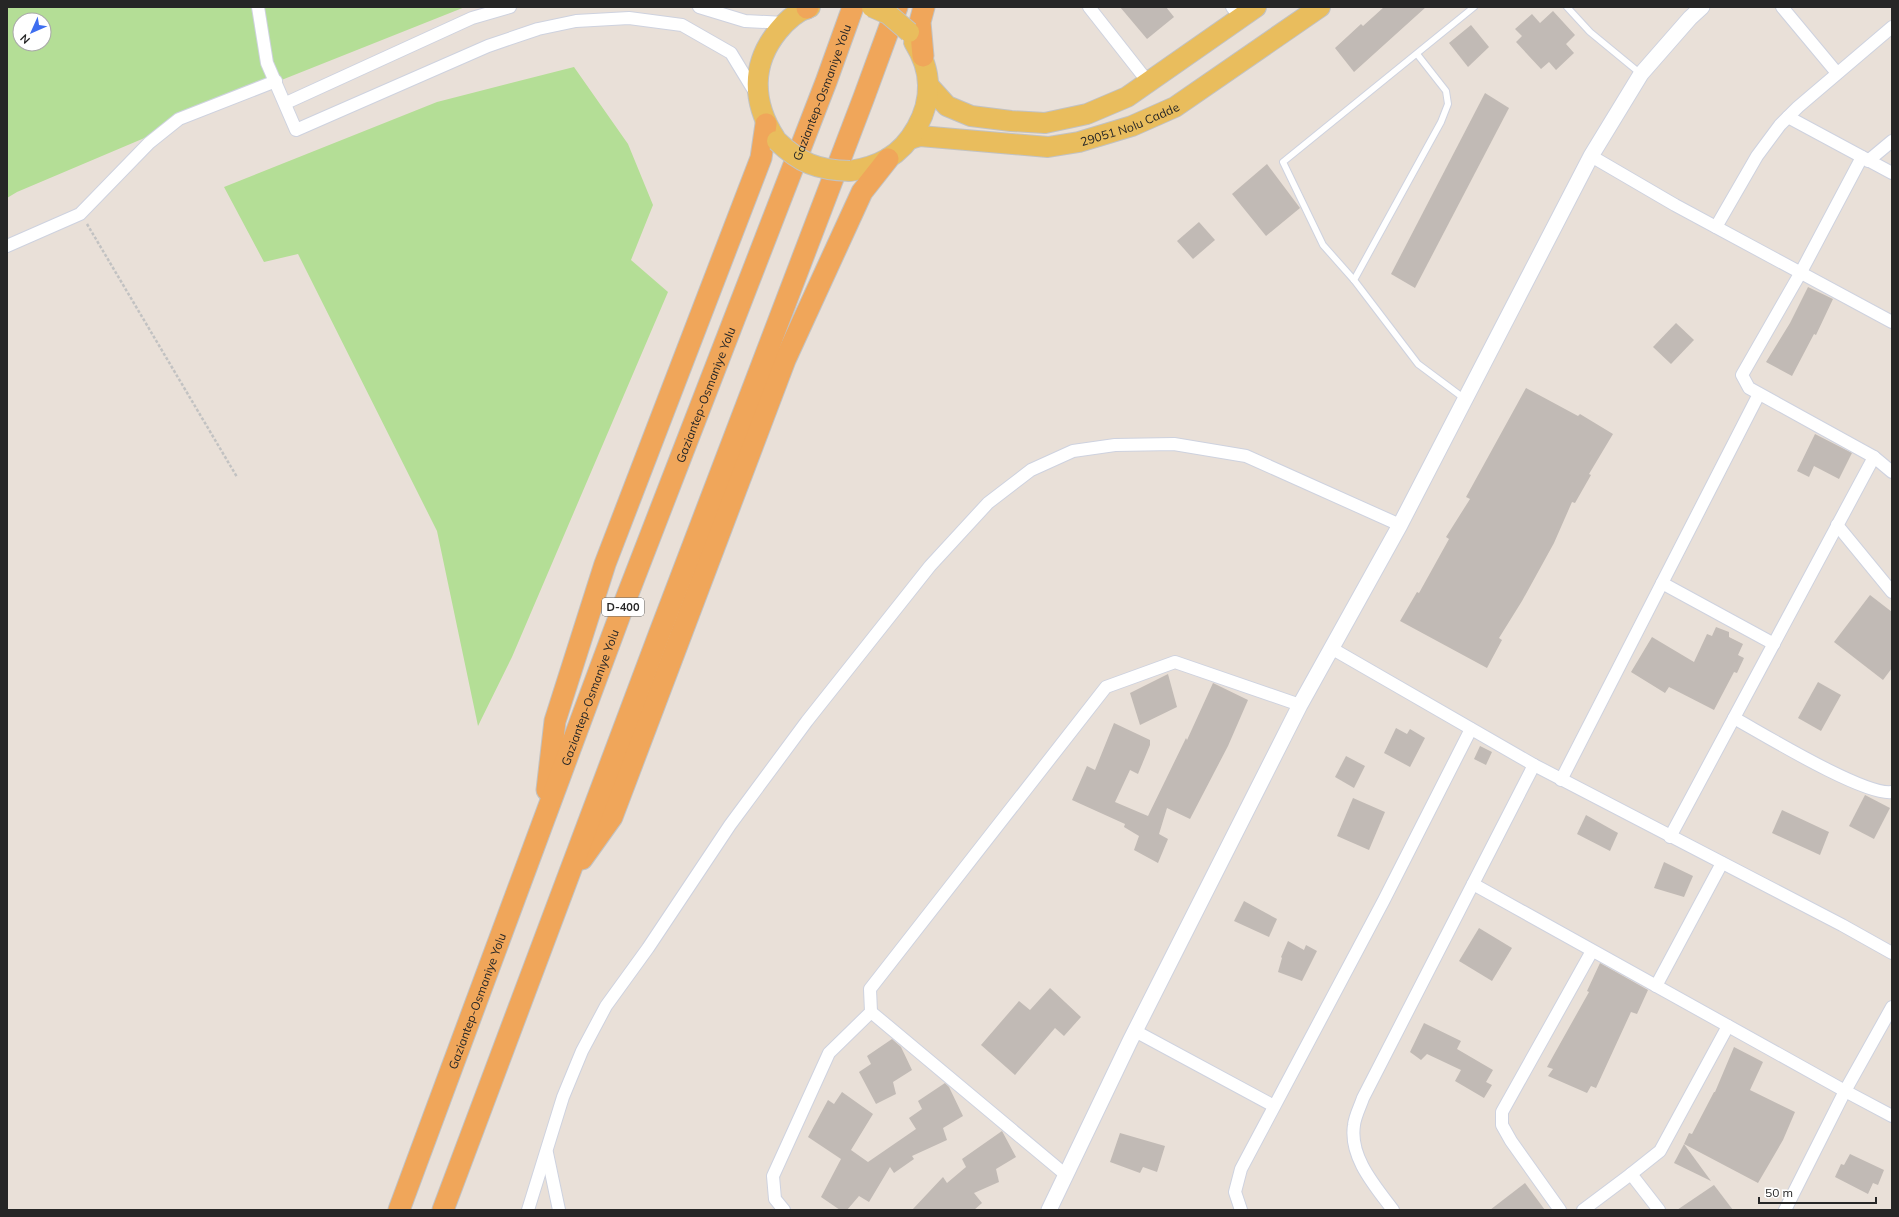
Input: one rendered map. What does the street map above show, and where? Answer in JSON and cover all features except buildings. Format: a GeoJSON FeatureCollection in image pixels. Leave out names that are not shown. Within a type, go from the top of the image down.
{"type":"FeatureCollection","features":[{"type":"Feature","properties":{"kind":"highway","name":"Gaziantep-Osmaniye Yolu"},"geometry":{"type":"LineString","coordinates":[[399,1210],[624,604],[820,97],[853,7]]}},
{"type":"Feature","properties":{"kind":"highway"},"geometry":{"type":"LineString","coordinates":[[443,1210],[668,610],[897,7]]}},
{"type":"Feature","properties":{"kind":"highway"},"geometry":{"type":"LineString","coordinates":[[923,56],[920,22],[924,7]]}},
{"type":"Feature","properties":{"kind":"highway"},"geometry":{"type":"LineString","coordinates":[[542,826],[555,721],[606,564],[771,132]]}},
{"type":"Feature","properties":{"kind":"highway"},"geometry":{"type":"LineString","coordinates":[[567,880],[612,818],[784,360],[862,192],[888,158]]}},
{"type":"Feature","properties":{"kind":"main road"},"geometry":{"type":"LineString","coordinates":[[808,7],[784,23],[768,44],[758,70],[758,97],[771,132],[792,155],[810,165],[829,170],[850,172],[870,167],[888,158],[910,139],[924,114],[928,85],[923,56],[909,32],[888,14],[872,7]]}},
{"type":"Feature","properties":{"kind":"main road","name":"29051 Nolu Cadde"},"geometry":{"type":"LineString","coordinates":[[910,139],[920,136],[1048,147],[1079,142],[1132,126],[1175,107],[1320,7]]}},
{"type":"Feature","properties":{"kind":"main road","name":"29051 Nolu Cadde"},"geometry":{"type":"LineString","coordinates":[[928,85],[947,106],[971,116],[1045,123],[1087,114],[1127,97],[1243,11]]}},
{"type":"Feature","properties":{"kind":"street"},"geometry":{"type":"LineString","coordinates":[[258,7],[267,63],[286,103],[296,130],[488,46],[538,29],[576,21],[629,18],[682,25],[731,53],[758,97]]}},
{"type":"Feature","properties":{"kind":"street"},"geometry":{"type":"LineString","coordinates":[[286,103],[472,18],[510,7]]}},
{"type":"Feature","properties":{"kind":"street"},"geometry":{"type":"LineString","coordinates":[[699,7],[745,21],[784,23]]}},
{"type":"Feature","properties":{"kind":"street"},"geometry":{"type":"LineString","coordinates":[[1089,7],[1148,82]]}},
{"type":"Feature","properties":{"kind":"street"},"geometry":{"type":"LineString","coordinates":[[1051,1209],[1135,1031],[1300,705],[1400,525],[1591,156],[1641,74],[1690,18],[1702,7]]}},
{"type":"Feature","properties":{"kind":"street"},"geometry":{"type":"LineString","coordinates":[[1782,7],[1838,73]]}},
{"type":"Feature","properties":{"kind":"street"},"geometry":{"type":"LineString","coordinates":[[1716,227],[1757,156],[1780,125],[1892,27]]}},
{"type":"Feature","properties":{"kind":"street"},"geometry":{"type":"LineString","coordinates":[[7,246],[80,214],[149,142],[179,119],[276,81]]}},
{"type":"Feature","properties":{"kind":"street"},"geometry":{"type":"LineString","coordinates":[[1788,117],[1892,173]]}},
{"type":"Feature","properties":{"kind":"street"},"geometry":{"type":"LineString","coordinates":[[1892,141],[1865,159],[1742,375],[1749,388],[1874,457],[1892,472]]}},
{"type":"Feature","properties":{"kind":"street"},"geometry":{"type":"LineString","coordinates":[[1591,156],[1675,205],[1892,322]]}},
{"type":"Feature","properties":{"kind":"street"},"geometry":{"type":"LineString","coordinates":[[1561,780],[1759,394]]}},
{"type":"Feature","properties":{"kind":"street"},"geometry":{"type":"LineString","coordinates":[[528,1210],[568,1084],[582,1052],[606,1006],[648,948],[730,825],[806,721],[930,566],[988,503],[1031,470],[1073,451],[1115,445],[1174,444],[1246,456],[1400,525]]}},
{"type":"Feature","properties":{"kind":"street"},"geometry":{"type":"LineString","coordinates":[[1670,837],[1874,457]]}},
{"type":"Feature","properties":{"kind":"street"},"geometry":{"type":"LineString","coordinates":[[1838,526],[1892,592]]}},
{"type":"Feature","properties":{"kind":"street"},"geometry":{"type":"LineString","coordinates":[[1662,582],[1774,644]]}},
{"type":"Feature","properties":{"kind":"street"},"geometry":{"type":"LineString","coordinates":[[1332,648],[1561,780],[1842,925],[1892,953]]}},
{"type":"Feature","properties":{"kind":"street"},"geometry":{"type":"LineString","coordinates":[[1066,1175],[871,1012],[870,989],[1106,687],[1175,662],[1300,705]]}},
{"type":"Feature","properties":{"kind":"street"},"geometry":{"type":"LineString","coordinates":[[1734,718],[1841,776],[1871,789],[1892,792]]}},
{"type":"Feature","properties":{"kind":"street"},"geometry":{"type":"LineString","coordinates":[[1241,1210],[1235,1192],[1241,1169],[1384,900],[1471,729]]}},
{"type":"Feature","properties":{"kind":"street"},"geometry":{"type":"LineString","coordinates":[[1389,1209],[1370,1178],[1355,1149],[1354,1125],[1363,1098],[1534,765]]}},
{"type":"Feature","properties":{"kind":"street"},"geometry":{"type":"LineString","coordinates":[[1656,986],[1722,863]]}},
{"type":"Feature","properties":{"kind":"street"},"geometry":{"type":"LineString","coordinates":[[1473,884],[1892,1116]]}},
{"type":"Feature","properties":{"kind":"street"},"geometry":{"type":"LineString","coordinates":[[1560,1210],[1511,1141],[1502,1125],[1502,1112],[1592,951]]}},
{"type":"Feature","properties":{"kind":"street"},"geometry":{"type":"LineString","coordinates":[[1785,1210],[1845,1091],[1892,1007]]}},
{"type":"Feature","properties":{"kind":"street"},"geometry":{"type":"LineString","coordinates":[[784,1210],[775,1198],[773,1176],[829,1053],[871,1012]]}},
{"type":"Feature","properties":{"kind":"street"},"geometry":{"type":"LineString","coordinates":[[1582,1210],[1660,1151],[1728,1026]]}},
{"type":"Feature","properties":{"kind":"street"},"geometry":{"type":"LineString","coordinates":[[1135,1031],[1274,1106]]}},
{"type":"Feature","properties":{"kind":"street"},"geometry":{"type":"LineString","coordinates":[[546,1150],[559,1210]]}},
{"type":"Feature","properties":{"kind":"street"},"geometry":{"type":"LineString","coordinates":[[1631,1174],[1659,1210]]}},
{"type":"Feature","properties":{"kind":"lane"},"geometry":{"type":"LineString","coordinates":[[1465,399],[1418,364],[1354,280],[1323,245],[1283,162],[1474,7]]}},
{"type":"Feature","properties":{"kind":"lane"},"geometry":{"type":"LineString","coordinates":[[1567,7],[1590,32],[1641,74]]}},
{"type":"Feature","properties":{"kind":"lane"},"geometry":{"type":"LineString","coordinates":[[1354,280],[1441,122],[1448,104],[1446,91],[1417,54]]}},
{"type":"Feature","properties":{"kind":"path"},"geometry":{"type":"LineString","coordinates":[[80,214],[237,478]]}},
{"type":"Feature","properties":{"kind":"green space"},"geometry":{"type":"Polygon","coordinates":[[[7,7],[465,7],[274,83],[17,192],[7,198],[7,7]]]}},
{"type":"Feature","properties":{"kind":"green space"},"geometry":{"type":"Polygon","coordinates":[[[574,67],[628,144],[653,205],[631,260],[668,292],[512,657],[478,726],[437,531],[298,254],[264,262],[224,187],[437,102],[574,67]]]}}]}
